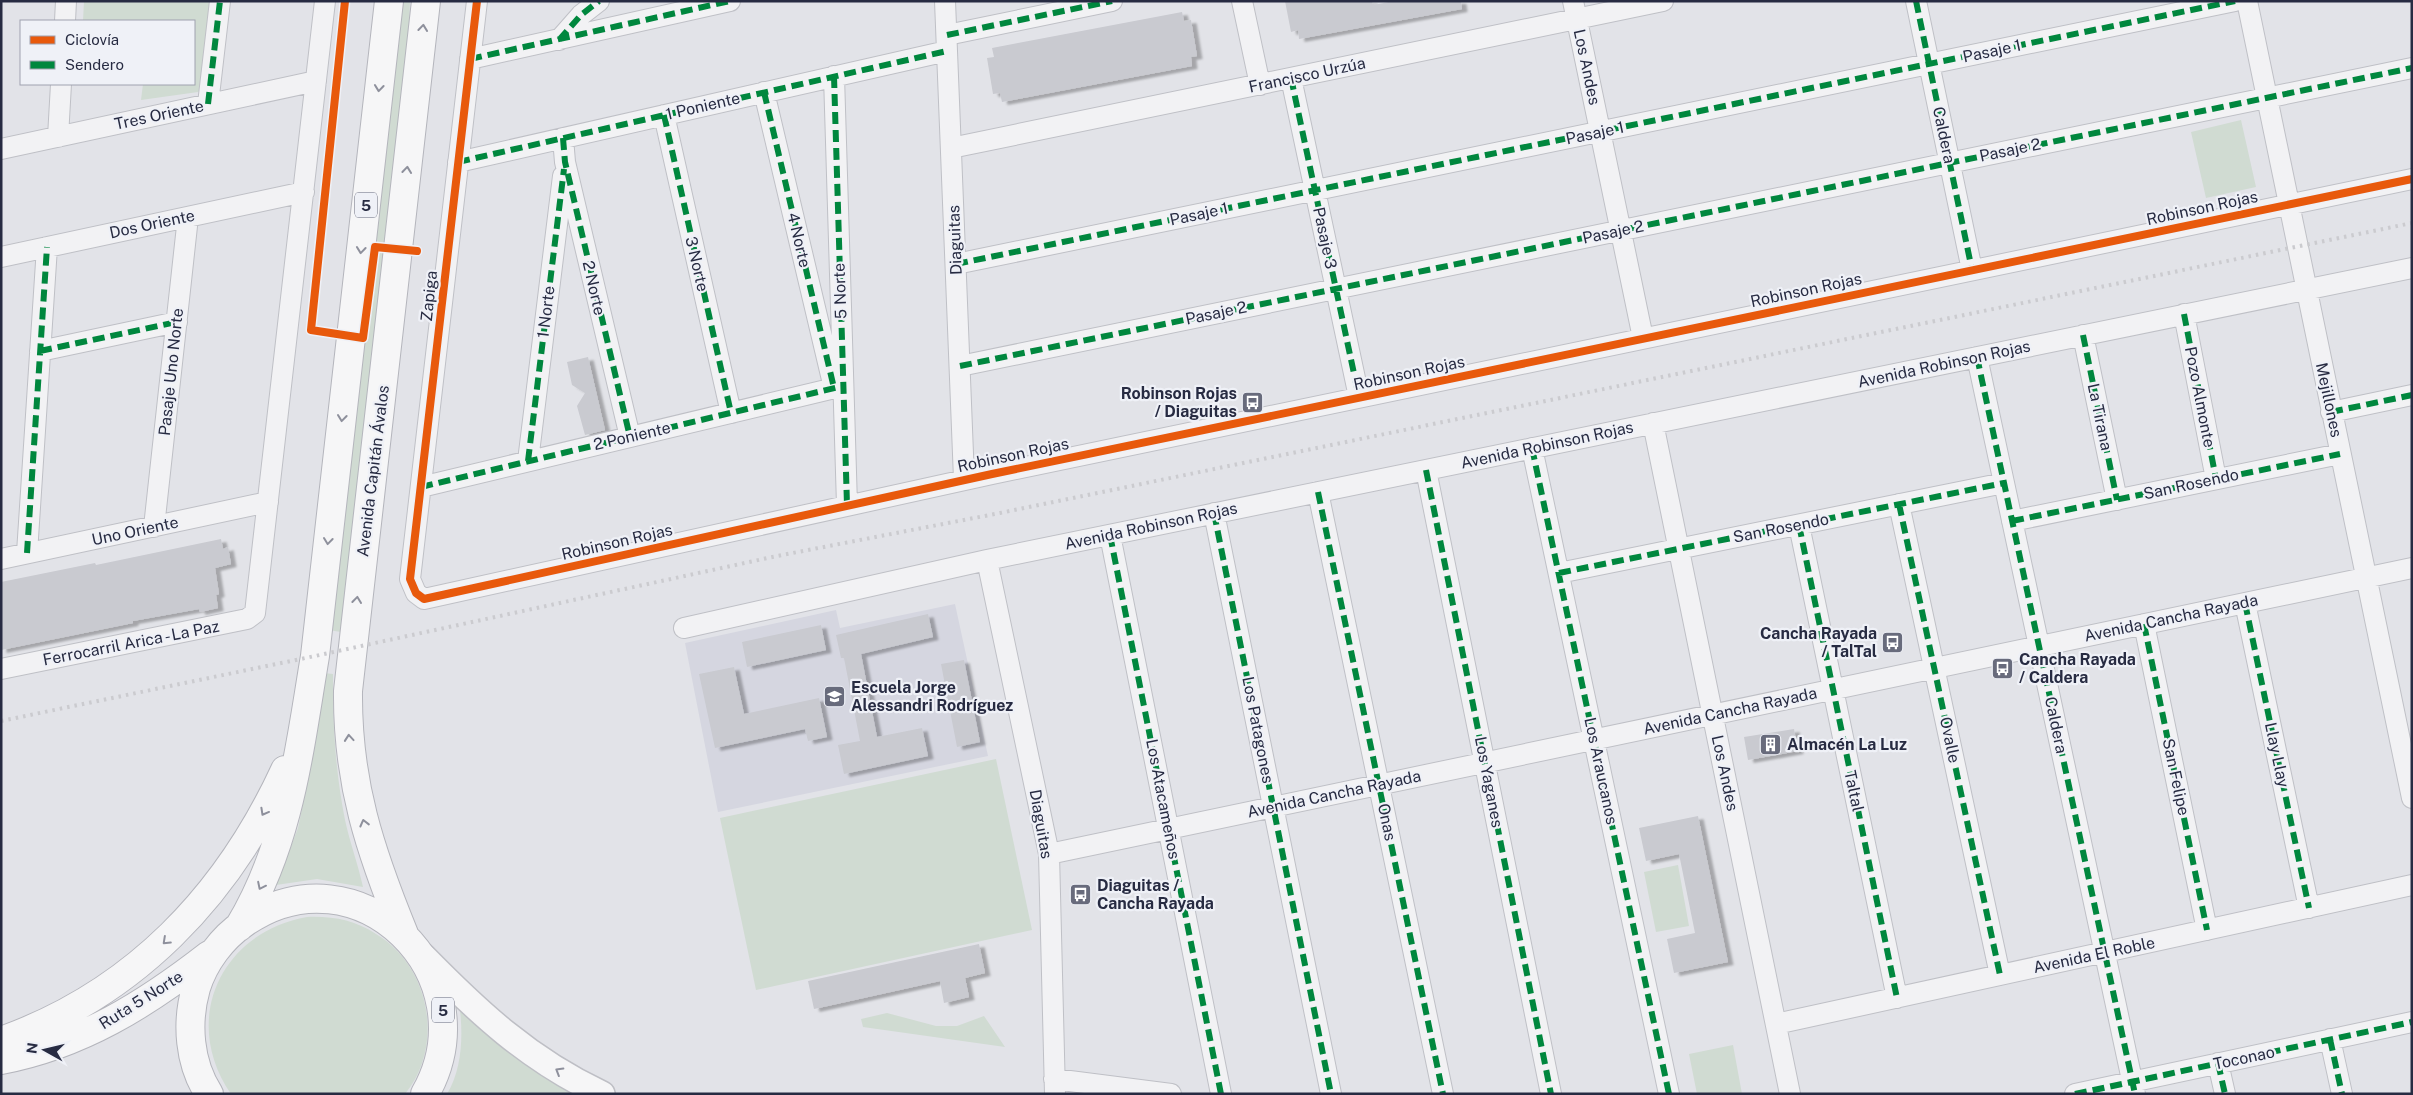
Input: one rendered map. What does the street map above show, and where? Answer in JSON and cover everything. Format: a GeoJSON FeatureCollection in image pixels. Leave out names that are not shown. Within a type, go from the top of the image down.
{"type":"FeatureCollection","features":[{"type":"Feature","properties":{"kind":"highway","name":"5"},"geometry":{"type":"LineString","coordinates":[[310,685],[389,1]]}},
{"type":"Feature","properties":{"kind":"highway","name":"Avenida Capitán Ávalos"},"geometry":{"type":"LineString","coordinates":[[404,934],[380,876],[364,823],[350,754],[348,691],[426,1]]}},
{"type":"Feature","properties":{"kind":"highway"},"geometry":{"type":"LineString","coordinates":[[239,927],[265,877],[284,821],[300,756],[310,685]]}},
{"type":"Feature","properties":{"kind":"highway"},"geometry":{"type":"LineString","coordinates":[[1,1041],[58,1017],[95,996],[157,948],[194,912],[222,880],[268,806],[286,767],[300,726],[310,685]]}},
{"type":"Feature","properties":{"kind":"highway"},"geometry":{"type":"LineString","coordinates":[[209,1094],[193,1056],[190,1018],[199,980],[218,948],[239,927],[252,917],[282,904],[314,899],[339,901],[378,914],[404,934]]}},
{"type":"Feature","properties":{"kind":"highway","name":"5"},"geometry":{"type":"LineString","coordinates":[[404,934],[423,956],[439,990],[444,1028],[438,1065],[425,1094]]}},
{"type":"Feature","properties":{"kind":"highway","name":"Ruta 5 Norte"},"geometry":{"type":"LineString","coordinates":[[1,1060],[60,1044],[116,1020],[153,997],[218,948]]}},
{"type":"Feature","properties":{"kind":"main road"},"geometry":{"type":"LineString","coordinates":[[423,956],[468,1002],[512,1040],[565,1075],[602,1094]]}},
{"type":"Feature","properties":{"kind":"street"},"geometry":{"type":"LineString","coordinates":[[64,20],[66,1]]}},
{"type":"Feature","properties":{"kind":"street"},"geometry":{"type":"LineString","coordinates":[[208,104],[220,1]]}},
{"type":"Feature","properties":{"kind":"street"},"geometry":{"type":"LineString","coordinates":[[268,502],[326,1]]}},
{"type":"Feature","properties":{"kind":"street","name":"Zapiga"},"geometry":{"type":"LineString","coordinates":[[416,593],[410,579],[476,1]]}},
{"type":"Feature","properties":{"kind":"street"},"geometry":{"type":"LineString","coordinates":[[558,40],[582,15],[599,1]]}},
{"type":"Feature","properties":{"kind":"street"},"geometry":{"type":"LineString","coordinates":[[470,60],[730,1]]}},
{"type":"Feature","properties":{"kind":"street","name":"Diaguitas"},"geometry":{"type":"LineString","coordinates":[[946,1],[964,479]]}},
{"type":"Feature","properties":{"kind":"street","name":"1 Poniente"},"geometry":{"type":"LineString","coordinates":[[458,162],[834,76],[947,43],[1112,1]]}},
{"type":"Feature","properties":{"kind":"street"},"geometry":{"type":"LineString","coordinates":[[1242,1],[1260,85]]}},
{"type":"Feature","properties":{"kind":"street","name":"Francisco Urzúa"},"geometry":{"type":"LineString","coordinates":[[951,148],[1260,85],[1575,10],[1664,1]]}},
{"type":"Feature","properties":{"kind":"street","name":"Caldera"},"geometry":{"type":"LineString","coordinates":[[1916,1],[1972,270]]}},
{"type":"Feature","properties":{"kind":"street","name":"Pasaje 1"},"geometry":{"type":"LineString","coordinates":[[956,264],[2235,1]]}},
{"type":"Feature","properties":{"kind":"street","name":"Mejillones"},"geometry":{"type":"LineString","coordinates":[[2247,1],[2412,798]]}},
{"type":"Feature","properties":{"kind":"street","name":"Los Andes"},"geometry":{"type":"LineString","coordinates":[[1575,10],[1643,338]]}},
{"type":"Feature","properties":{"kind":"street"},"geometry":{"type":"LineString","coordinates":[[2267,98],[2412,68]]}},
{"type":"Feature","properties":{"kind":"street","name":"5 Norte"},"geometry":{"type":"LineString","coordinates":[[834,76],[839,387],[848,505]]}},
{"type":"Feature","properties":{"kind":"street","name":"Pasaje 3"},"geometry":{"type":"LineString","coordinates":[[1291,78],[1359,397]]}},
{"type":"Feature","properties":{"kind":"street","name":"Tres Oriente"},"geometry":{"type":"LineString","coordinates":[[1,149],[316,81]]}},
{"type":"Feature","properties":{"kind":"street"},"geometry":{"type":"LineString","coordinates":[[58,136],[61,85]]}},
{"type":"Feature","properties":{"kind":"street","name":"4 Norte"},"geometry":{"type":"LineString","coordinates":[[764,92],[839,387]]}},
{"type":"Feature","properties":{"kind":"street","name":"Pasaje 2"},"geometry":{"type":"LineString","coordinates":[[960,366],[2267,98]]}},
{"type":"Feature","properties":{"kind":"street","name":"3 Norte"},"geometry":{"type":"LineString","coordinates":[[664,115],[731,413]]}},
{"type":"Feature","properties":{"kind":"street","name":"2 Norte"},"geometry":{"type":"LineString","coordinates":[[563,138],[565,162],[630,437]]}},
{"type":"Feature","properties":{"kind":"street","name":"1 Norte"},"geometry":{"type":"LineString","coordinates":[[528,462],[565,162]]}},
{"type":"Feature","properties":{"kind":"street","name":"Robinson Rojas"},"geometry":{"type":"LineString","coordinates":[[416,593],[421,598],[428,598],[964,479],[2412,179]]}},
{"type":"Feature","properties":{"kind":"street","name":"Dos Oriente"},"geometry":{"type":"LineString","coordinates":[[1,257],[304,192]]}},
{"type":"Feature","properties":{"kind":"street","name":"Pasaje Uno Norte"},"geometry":{"type":"LineString","coordinates":[[154,526],[188,217]]}},
{"type":"Feature","properties":{"kind":"street"},"geometry":{"type":"LineString","coordinates":[[27,553],[47,247]]}},
{"type":"Feature","properties":{"kind":"street","name":"Avenida Robinson Rojas"},"geometry":{"type":"LineString","coordinates":[[684,628],[987,560],[2412,268]]}},
{"type":"Feature","properties":{"kind":"street","name":"Pozo Almonte"},"geometry":{"type":"LineString","coordinates":[[2184,314],[2216,479]]}},
{"type":"Feature","properties":{"kind":"street"},"geometry":{"type":"LineString","coordinates":[[40,351],[177,322]]}},
{"type":"Feature","properties":{"kind":"street","name":"La Tirana"},"geometry":{"type":"LineString","coordinates":[[2082,335],[2117,500]]}},
{"type":"Feature","properties":{"kind":"street","name":"Caldera"},"geometry":{"type":"LineString","coordinates":[[1977,357],[2134,1088]]}},
{"type":"Feature","properties":{"kind":"street","name":"2 Poniente"},"geometry":{"type":"LineString","coordinates":[[421,487],[839,387]]}},
{"type":"Feature","properties":{"kind":"street"},"geometry":{"type":"LineString","coordinates":[[2331,412],[2412,395]]}},
{"type":"Feature","properties":{"kind":"street","name":"Los Andes"},"geometry":{"type":"LineString","coordinates":[[1654,423],[1790,1094]]}},
{"type":"Feature","properties":{"kind":"street","name":"Los Araucanos"},"geometry":{"type":"LineString","coordinates":[[1532,448],[1669,1094]]}},
{"type":"Feature","properties":{"kind":"street","name":"San Rosendo"},"geometry":{"type":"LineString","coordinates":[[2012,521],[2340,454]]}},
{"type":"Feature","properties":{"kind":"street","name":"Los Yaganes"},"geometry":{"type":"LineString","coordinates":[[1426,470],[1552,1094]]}},
{"type":"Feature","properties":{"kind":"street","name":"San Rosendo"},"geometry":{"type":"LineString","coordinates":[[1559,573],[2004,483]]}},
{"type":"Feature","properties":{"kind":"street","name":"Onas"},"geometry":{"type":"LineString","coordinates":[[1318,492],[1443,1094]]}},
{"type":"Feature","properties":{"kind":"street","name":"Uno Oriente"},"geometry":{"type":"LineString","coordinates":[[1,559],[268,502]]}},
{"type":"Feature","properties":{"kind":"street","name":"Ferrocarril Arica - La Paz"},"geometry":{"type":"LineString","coordinates":[[1,669],[247,619],[253,616],[256,609],[268,502]]}},
{"type":"Feature","properties":{"kind":"street","name":"Ovalle"},"geometry":{"type":"LineString","coordinates":[[1900,504],[2000,976]]}},
{"type":"Feature","properties":{"kind":"street","name":"Los Patagones"},"geometry":{"type":"LineString","coordinates":[[1214,513],[1331,1094]]}},
{"type":"Feature","properties":{"kind":"street","name":"Taltal"},"geometry":{"type":"LineString","coordinates":[[1799,524],[1897,998]]}},
{"type":"Feature","properties":{"kind":"street","name":"Los Atacameños"},"geometry":{"type":"LineString","coordinates":[[1110,535],[1222,1094]]}},
{"type":"Feature","properties":{"kind":"street","name":"Diaguitas"},"geometry":{"type":"LineString","coordinates":[[987,560],[1049,854],[1054,1086]]}},
{"type":"Feature","properties":{"kind":"street","name":"Avenida Cancha Rayada"},"geometry":{"type":"LineString","coordinates":[[1049,854],[2412,568]]}},
{"type":"Feature","properties":{"kind":"street","name":"Llay Llay"},"geometry":{"type":"LineString","coordinates":[[2245,603],[2309,908]]}},
{"type":"Feature","properties":{"kind":"street","name":"San Felipe"},"geometry":{"type":"LineString","coordinates":[[2144,624],[2207,930]]}},
{"type":"Feature","properties":{"kind":"street","name":"Avenida El Roble"},"geometry":{"type":"LineString","coordinates":[[1776,1024],[2412,885]]}},
{"type":"Feature","properties":{"kind":"street","name":"Toconao"},"geometry":{"type":"LineString","coordinates":[[2076,1094],[2134,1088],[2218,1063],[2412,1022]]}},
{"type":"Feature","properties":{"kind":"street"},"geometry":{"type":"LineString","coordinates":[[2330,1039],[2342,1094]]}},
{"type":"Feature","properties":{"kind":"street"},"geometry":{"type":"LineString","coordinates":[[2218,1063],[2225,1094]]}},
{"type":"Feature","properties":{"kind":"street"},"geometry":{"type":"LineString","coordinates":[[1054,1086],[1171,1094]]}},
{"type":"Feature","properties":{"kind":"shaded area"},"geometry":{"type":"Polygon","coordinates":[[[84,1],[213,1],[203,86],[198,92],[141,100],[143,85],[195,85],[195,20],[83,20],[84,1]]]}},
{"type":"Feature","properties":{"kind":"shaded area"},"geometry":{"type":"Polygon","coordinates":[[[397,1],[410,1],[408,57],[341,632],[328,630],[397,1]]]}},
{"type":"Feature","properties":{"kind":"shaded area"},"geometry":{"type":"Polygon","coordinates":[[[2241,120],[2256,187],[2206,198],[2191,132],[2241,120]]]}},
{"type":"Feature","properties":{"kind":"shaded area","name":"Escuela Jorge Alessandri Rodríguez"},"geometry":{"type":"Polygon","coordinates":[[[955,604],[988,756],[718,812],[685,643],[836,610],[840,628],[955,604]]]}},
{"type":"Feature","properties":{"kind":"shaded area"},"geometry":{"type":"Polygon","coordinates":[[[324,673],[333,674],[334,729],[339,783],[345,820],[363,887],[317,879],[276,885],[298,828],[311,766],[324,673]]]}},
{"type":"Feature","properties":{"kind":"shaded area"},"geometry":{"type":"Polygon","coordinates":[[[996,759],[1032,930],[756,990],[720,818],[996,759]]]}},
{"type":"Feature","properties":{"kind":"shaded area"},"geometry":{"type":"Polygon","coordinates":[[[1678,865],[1689,926],[1656,932],[1644,872],[1678,865]]]}},
{"type":"Feature","properties":{"kind":"shaded area"},"geometry":{"type":"Polygon","coordinates":[[[307,917],[334,918],[360,925],[376,934],[394,948],[409,966],[419,986],[426,1008],[428,1030],[425,1053],[417,1074],[405,1094],[231,1094],[216,1066],[209,1037],[210,1009],[218,983],[232,960],[252,941],[277,926],[307,917]]]}},
{"type":"Feature","properties":{"kind":"shaded area"},"geometry":{"type":"Polygon","coordinates":[[[460,1010],[578,1094],[447,1094],[456,1074],[460,1053],[460,1010]]]}},
{"type":"Feature","properties":{"kind":"shaded area"},"geometry":{"type":"Polygon","coordinates":[[[887,1013],[936,1026],[957,1026],[984,1016],[1005,1047],[863,1027],[861,1019],[887,1013]]]}},
{"type":"Feature","properties":{"kind":"shaded area"},"geometry":{"type":"Polygon","coordinates":[[[1733,1045],[1742,1094],[1697,1094],[1689,1054],[1733,1045]]]}},
{"type":"Feature","properties":{"kind":"building"},"geometry":{"type":"Polygon","coordinates":[[[1285,1],[1372,1],[1373,5],[1394,1],[1461,1],[1462,9],[1299,39],[1298,30],[1291,32],[1285,1]]]}},
{"type":"Feature","properties":{"kind":"building"},"geometry":{"type":"Polygon","coordinates":[[[1182,12],[1184,21],[1191,20],[1197,56],[1191,57],[1192,66],[1002,102],[1000,93],[993,94],[987,58],[994,57],[992,48],[1182,12]]]}},
{"type":"Feature","properties":{"kind":"building"},"geometry":{"type":"Polygon","coordinates":[[[588,357],[605,430],[585,435],[577,406],[585,393],[572,385],[567,362],[588,357]]]}},
{"type":"Feature","properties":{"kind":"building"},"geometry":{"type":"Polygon","coordinates":[[[221,539],[223,549],[228,547],[231,564],[215,568],[219,594],[216,595],[218,608],[200,612],[199,609],[133,621],[133,623],[1,650],[1,582],[95,563],[96,565],[221,539]]]}},
{"type":"Feature","properties":{"kind":"building"},"geometry":{"type":"Polygon","coordinates":[[[928,614],[933,637],[861,654],[877,737],[922,728],[928,756],[844,774],[838,745],[860,741],[844,658],[841,658],[836,635],[928,614]]]}},
{"type":"Feature","properties":{"kind":"building"},"geometry":{"type":"Polygon","coordinates":[[[821,625],[826,650],[747,667],[742,642],[821,625]]]}},
{"type":"Feature","properties":{"kind":"building"},"geometry":{"type":"Polygon","coordinates":[[[964,660],[980,742],[957,747],[941,664],[964,660]]]}},
{"type":"Feature","properties":{"kind":"building"},"geometry":{"type":"Polygon","coordinates":[[[734,667],[744,714],[819,698],[827,737],[808,741],[805,729],[715,748],[699,674],[734,667]]]}},
{"type":"Feature","properties":{"kind":"building","name":"Almacén La Luz"},"geometry":{"type":"Polygon","coordinates":[[[1794,729],[1798,751],[1748,760],[1744,737],[1794,729]]]}},
{"type":"Feature","properties":{"kind":"building"},"geometry":{"type":"Polygon","coordinates":[[[1698,816],[1728,962],[1674,973],[1667,939],[1695,933],[1679,854],[1646,861],[1639,828],[1698,816]]]}},
{"type":"Feature","properties":{"kind":"building"},"geometry":{"type":"Polygon","coordinates":[[[979,944],[985,973],[965,978],[969,997],[944,1003],[940,981],[814,1009],[808,981],[979,944]]]}},
{"type":"Feature","properties":{"kind":"railway"},"geometry":{"type":"LineString","coordinates":[[1,721],[315,656],[777,556],[1000,513],[2412,223]]}},
{"type":"Feature","properties":{"kind":"marked path"},"geometry":{"type":"LineString","coordinates":[[208,104],[220,1]]}},
{"type":"Feature","properties":{"kind":"marked path"},"geometry":{"type":"LineString","coordinates":[[559,40],[581,15],[599,1]]}},
{"type":"Feature","properties":{"kind":"marked path"},"geometry":{"type":"LineString","coordinates":[[470,59],[730,1]]}},
{"type":"Feature","properties":{"kind":"marked path"},"geometry":{"type":"LineString","coordinates":[[947,35],[1112,1]]}},
{"type":"Feature","properties":{"kind":"marked path"},"geometry":{"type":"LineString","coordinates":[[1916,1],[1972,270]]}},
{"type":"Feature","properties":{"kind":"marked path"},"geometry":{"type":"LineString","coordinates":[[956,264],[2235,1]]}},
{"type":"Feature","properties":{"kind":"marked path"},"geometry":{"type":"LineString","coordinates":[[458,162],[947,51]]}},
{"type":"Feature","properties":{"kind":"marked path"},"geometry":{"type":"LineString","coordinates":[[960,366],[2412,68]]}},
{"type":"Feature","properties":{"kind":"marked path"},"geometry":{"type":"LineString","coordinates":[[834,76],[847,505]]}},
{"type":"Feature","properties":{"kind":"marked path"},"geometry":{"type":"LineString","coordinates":[[1291,78],[1359,397]]}},
{"type":"Feature","properties":{"kind":"marked path"},"geometry":{"type":"LineString","coordinates":[[764,92],[834,388]]}},
{"type":"Feature","properties":{"kind":"marked path"},"geometry":{"type":"LineString","coordinates":[[664,115],[731,413]]}},
{"type":"Feature","properties":{"kind":"marked path"},"geometry":{"type":"LineString","coordinates":[[563,138],[565,162],[630,437]]}},
{"type":"Feature","properties":{"kind":"marked path"},"geometry":{"type":"LineString","coordinates":[[528,461],[564,169]]}},
{"type":"Feature","properties":{"kind":"marked path"},"geometry":{"type":"LineString","coordinates":[[27,553],[47,247]]}},
{"type":"Feature","properties":{"kind":"marked path"},"geometry":{"type":"LineString","coordinates":[[2184,314],[2216,479]]}},
{"type":"Feature","properties":{"kind":"marked path"},"geometry":{"type":"LineString","coordinates":[[40,351],[177,322]]}},
{"type":"Feature","properties":{"kind":"marked path"},"geometry":{"type":"LineString","coordinates":[[2083,335],[2117,500]]}},
{"type":"Feature","properties":{"kind":"marked path"},"geometry":{"type":"LineString","coordinates":[[1977,357],[2135,1094]]}},
{"type":"Feature","properties":{"kind":"marked path"},"geometry":{"type":"LineString","coordinates":[[421,487],[843,386]]}},
{"type":"Feature","properties":{"kind":"marked path"},"geometry":{"type":"LineString","coordinates":[[2331,412],[2412,395]]}},
{"type":"Feature","properties":{"kind":"marked path"},"geometry":{"type":"LineString","coordinates":[[1532,448],[1669,1094]]}},
{"type":"Feature","properties":{"kind":"marked path"},"geometry":{"type":"LineString","coordinates":[[2012,521],[2340,454]]}},
{"type":"Feature","properties":{"kind":"marked path"},"geometry":{"type":"LineString","coordinates":[[1426,470],[1551,1094]]}},
{"type":"Feature","properties":{"kind":"marked path"},"geometry":{"type":"LineString","coordinates":[[1559,573],[2004,483]]}},
{"type":"Feature","properties":{"kind":"marked path"},"geometry":{"type":"LineString","coordinates":[[1318,492],[1443,1094]]}},
{"type":"Feature","properties":{"kind":"marked path"},"geometry":{"type":"LineString","coordinates":[[1899,504],[2000,975]]}},
{"type":"Feature","properties":{"kind":"marked path"},"geometry":{"type":"LineString","coordinates":[[1214,513],[1331,1094]]}},
{"type":"Feature","properties":{"kind":"marked path"},"geometry":{"type":"LineString","coordinates":[[1799,525],[1897,998]]}},
{"type":"Feature","properties":{"kind":"marked path"},"geometry":{"type":"LineString","coordinates":[[1110,535],[1221,1094]]}},
{"type":"Feature","properties":{"kind":"marked path"},"geometry":{"type":"LineString","coordinates":[[2245,603],[2309,908]]}},
{"type":"Feature","properties":{"kind":"marked path"},"geometry":{"type":"LineString","coordinates":[[2144,624],[2207,930]]}},
{"type":"Feature","properties":{"kind":"marked path"},"geometry":{"type":"LineString","coordinates":[[2075,1094],[2412,1022]]}},
{"type":"Feature","properties":{"kind":"marked path"},"geometry":{"type":"LineString","coordinates":[[2330,1039],[2342,1094]]}},
{"type":"Feature","properties":{"kind":"marked path"},"geometry":{"type":"LineString","coordinates":[[2218,1063],[2225,1094]]}},
{"type":"Feature","properties":{"kind":"cycle path"},"geometry":{"type":"LineString","coordinates":[[345,1],[311,330],[363,338],[375,247],[417,251]]}},
{"type":"Feature","properties":{"kind":"cycle path"},"geometry":{"type":"LineString","coordinates":[[477,1],[410,579],[416,593],[424,599],[992,474],[2412,179]]}},
{"type":"Feature","properties":{"kind":"place","name":"Robinson Rojas / Diaguitas"},"geometry":{"type":"Point","coordinates":[1253,402]}},
{"type":"Feature","properties":{"kind":"place","name":"Cancha Rayada / TalTal"},"geometry":{"type":"Point","coordinates":[1893,642]}},
{"type":"Feature","properties":{"kind":"place","name":"Cancha Rayada / Caldera"},"geometry":{"type":"Point","coordinates":[2003,668]}},
{"type":"Feature","properties":{"kind":"place","name":"Escuela Jorge Alessandri Rodríguez"},"geometry":{"type":"Point","coordinates":[835,696]}},
{"type":"Feature","properties":{"kind":"place","name":"Almacén La Luz"},"geometry":{"type":"Point","coordinates":[1771,744]}},
{"type":"Feature","properties":{"kind":"place","name":"Diaguitas / Cancha Rayada"},"geometry":{"type":"Point","coordinates":[1081,894]}}]}
